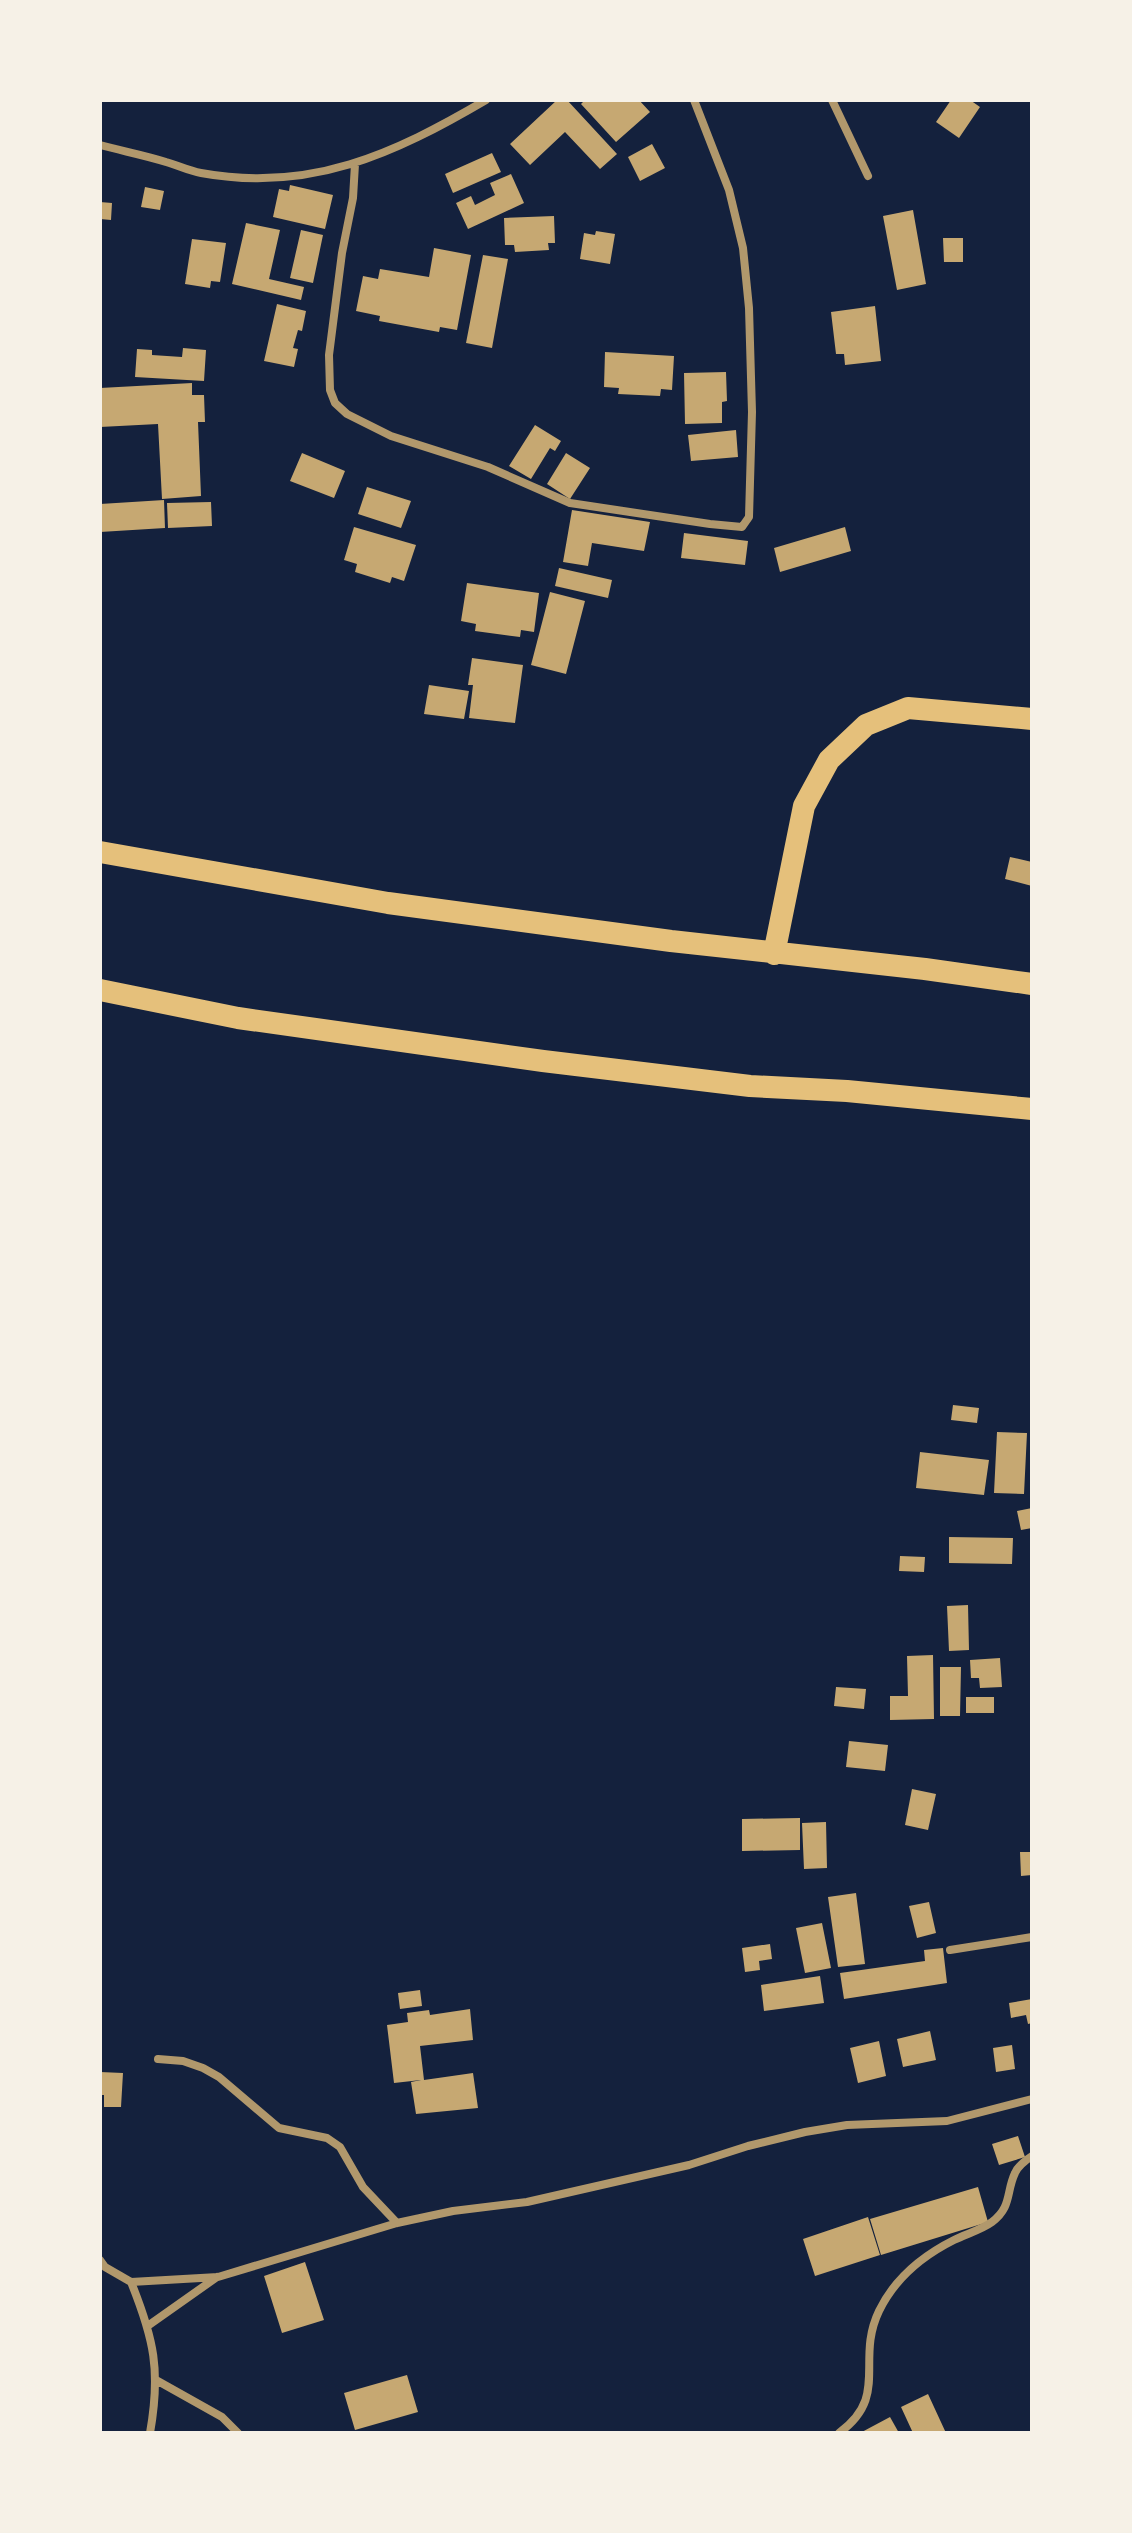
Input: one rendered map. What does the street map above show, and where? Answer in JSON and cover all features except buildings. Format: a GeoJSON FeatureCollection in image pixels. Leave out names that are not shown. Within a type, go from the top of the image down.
{"type":"FeatureCollection","features":[{"type":"Feature","properties":{"kind":"highway"},"geometry":{"type":"LineString","coordinates":[[774,954],[804,806],[829,760],[866,725],[908,708],[1032,719]]}},
{"type":"Feature","properties":{"kind":"highway"},"geometry":{"type":"LineString","coordinates":[[100,852],[388,903],[1023,983]]}},
{"type":"Feature","properties":{"kind":"highway"},"geometry":{"type":"LineString","coordinates":[[100,990],[283,1025],[543,1061],[750,1086],[847,1091],[1032,1109]]}},
{"type":"Feature","properties":{"kind":"street"},"geometry":{"type":"LineString","coordinates":[[100,145],[199,173],[254,179],[295,177],[355,164],[425,136],[486,100]]}},
{"type":"Feature","properties":{"kind":"street"},"geometry":{"type":"LineString","coordinates":[[355,164],[353,198],[329,355],[330,390],[335,403],[347,414],[391,436],[488,467],[570,503],[742,527],[749,517],[752,412],[749,308],[743,248],[729,190],[694,100]]}},
{"type":"Feature","properties":{"kind":"street"},"geometry":{"type":"LineString","coordinates":[[832,100],[868,176]]}},
{"type":"Feature","properties":{"kind":"street"},"geometry":{"type":"LineString","coordinates":[[950,1950],[1032,1937]]}},
{"type":"Feature","properties":{"kind":"street"},"geometry":{"type":"LineString","coordinates":[[158,2059],[183,2061],[219,2077],[279,2128],[327,2138],[340,2147],[363,2187],[397,2223]]}},
{"type":"Feature","properties":{"kind":"street"},"geometry":{"type":"LineString","coordinates":[[100,2260],[105,2267],[131,2282],[218,2277],[397,2223],[453,2211],[527,2202],[689,2165],[805,2132],[847,2125],[947,2121],[1032,2099]]}},
{"type":"Feature","properties":{"kind":"street"},"geometry":{"type":"LineString","coordinates":[[839,2433],[856,2421],[865,2407],[869,2393],[868,2343],[879,2310],[900,2279],[920,2258],[991,2223],[1006,2209],[1015,2172],[1032,2156]]}},
{"type":"Feature","properties":{"kind":"street"},"geometry":{"type":"LineString","coordinates":[[149,2325],[218,2277]]}},
{"type":"Feature","properties":{"kind":"street"},"geometry":{"type":"LineString","coordinates":[[131,2282],[149,2325],[156,2380],[150,2433]]}},
{"type":"Feature","properties":{"kind":"street"},"geometry":{"type":"LineString","coordinates":[[156,2380],[222,2417],[238,2433]]}}]}
